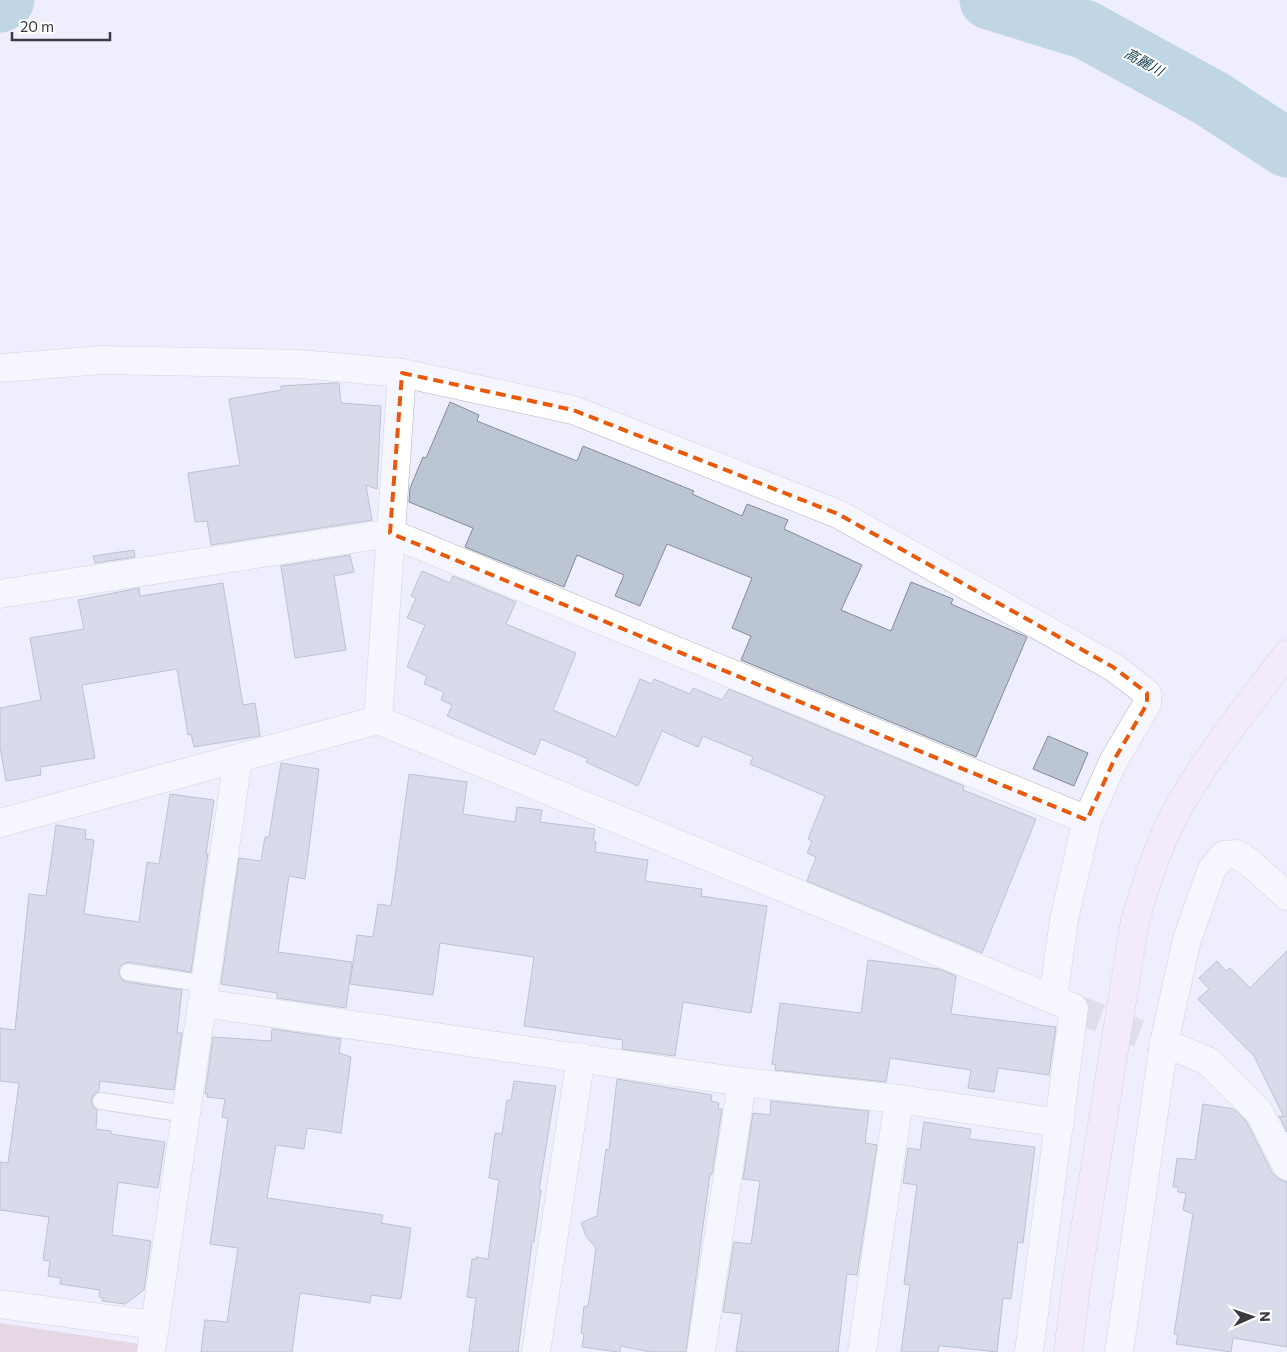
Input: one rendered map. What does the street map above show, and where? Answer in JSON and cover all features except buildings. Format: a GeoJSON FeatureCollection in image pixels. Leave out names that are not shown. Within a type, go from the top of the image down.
{"type":"FeatureCollection","features":[{"type":"Feature","properties":{"kind":"street"},"geometry":{"type":"LineString","coordinates":[[0,368],[102,360],[300,364],[402,372],[573,410],[838,514],[1113,667],[1146,693],[1148,704],[1114,760],[1087,820],[1064,920],[1053,999]]}},
{"type":"Feature","properties":{"kind":"street"},"geometry":{"type":"LineString","coordinates":[[378,720],[402,372]]}},
{"type":"Feature","properties":{"kind":"street"},"geometry":{"type":"LineString","coordinates":[[0,594],[390,533],[1087,820]]}},
{"type":"Feature","properties":{"kind":"street"},"geometry":{"type":"LineString","coordinates":[[1068,1352],[1077,1279],[1134,921],[1150,869],[1175,814],[1200,772],[1281,662]]}},
{"type":"Feature","properties":{"kind":"street"},"geometry":{"type":"LineString","coordinates":[[0,823],[378,720],[1074,1008],[1029,1352]]}},
{"type":"Feature","properties":{"kind":"street"},"geometry":{"type":"LineString","coordinates":[[151,1352],[238,758]]}},
{"type":"Feature","properties":{"kind":"street"},"geometry":{"type":"LineString","coordinates":[[1119,1352],[1164,1043],[1187,939],[1212,869],[1224,854],[1236,854],[1249,862],[1287,896]]}},
{"type":"Feature","properties":{"kind":"street"},"geometry":{"type":"LineString","coordinates":[[204,994],[581,1058],[742,1082],[899,1099],[1060,1123]]}},
{"type":"Feature","properties":{"kind":"street"},"geometry":{"type":"LineString","coordinates":[[1164,1043],[1208,1061],[1259,1112],[1287,1166]]}},
{"type":"Feature","properties":{"kind":"street"},"geometry":{"type":"LineString","coordinates":[[536,1352],[581,1058]]}},
{"type":"Feature","properties":{"kind":"street"},"geometry":{"type":"LineString","coordinates":[[701,1352],[742,1082]]}},
{"type":"Feature","properties":{"kind":"street"},"geometry":{"type":"LineString","coordinates":[[862,1352],[899,1099]]}},
{"type":"Feature","properties":{"kind":"street"},"geometry":{"type":"LineString","coordinates":[[0,1304],[154,1325]]}},
{"type":"Feature","properties":{"kind":"lane"},"geometry":{"type":"LineString","coordinates":[[128,972],[204,994]]}},
{"type":"Feature","properties":{"kind":"lane"},"geometry":{"type":"LineString","coordinates":[[101,1101],[186,1114]]}},
{"type":"Feature","properties":{"kind":"highlighted area"},"geometry":{"type":"Polygon","coordinates":[[[402,373],[573,410],[838,514],[1113,667],[1147,693],[1147,704],[1114,760],[1087,820],[390,533],[402,373]]]}},
{"type":"Feature","properties":{"kind":"shaded area"},"geometry":{"type":"Polygon","coordinates":[[[0,1323],[140,1344],[139,1352],[0,1352],[0,1323]]]}},
{"type":"Feature","properties":{"kind":"waterway","name":"高麗川"},"geometry":{"type":"LineString","coordinates":[[0,3],[5,0]]}},
{"type":"Feature","properties":{"kind":"waterway","name":"高麗川"},"geometry":{"type":"LineString","coordinates":[[989,0],[1086,30],[1212,99],[1287,148]]}},
{"type":"Feature","properties":{"kind":"tunnel"},"geometry":{"type":"LineString","coordinates":[[1074,1008],[1164,1043]]}}]}
